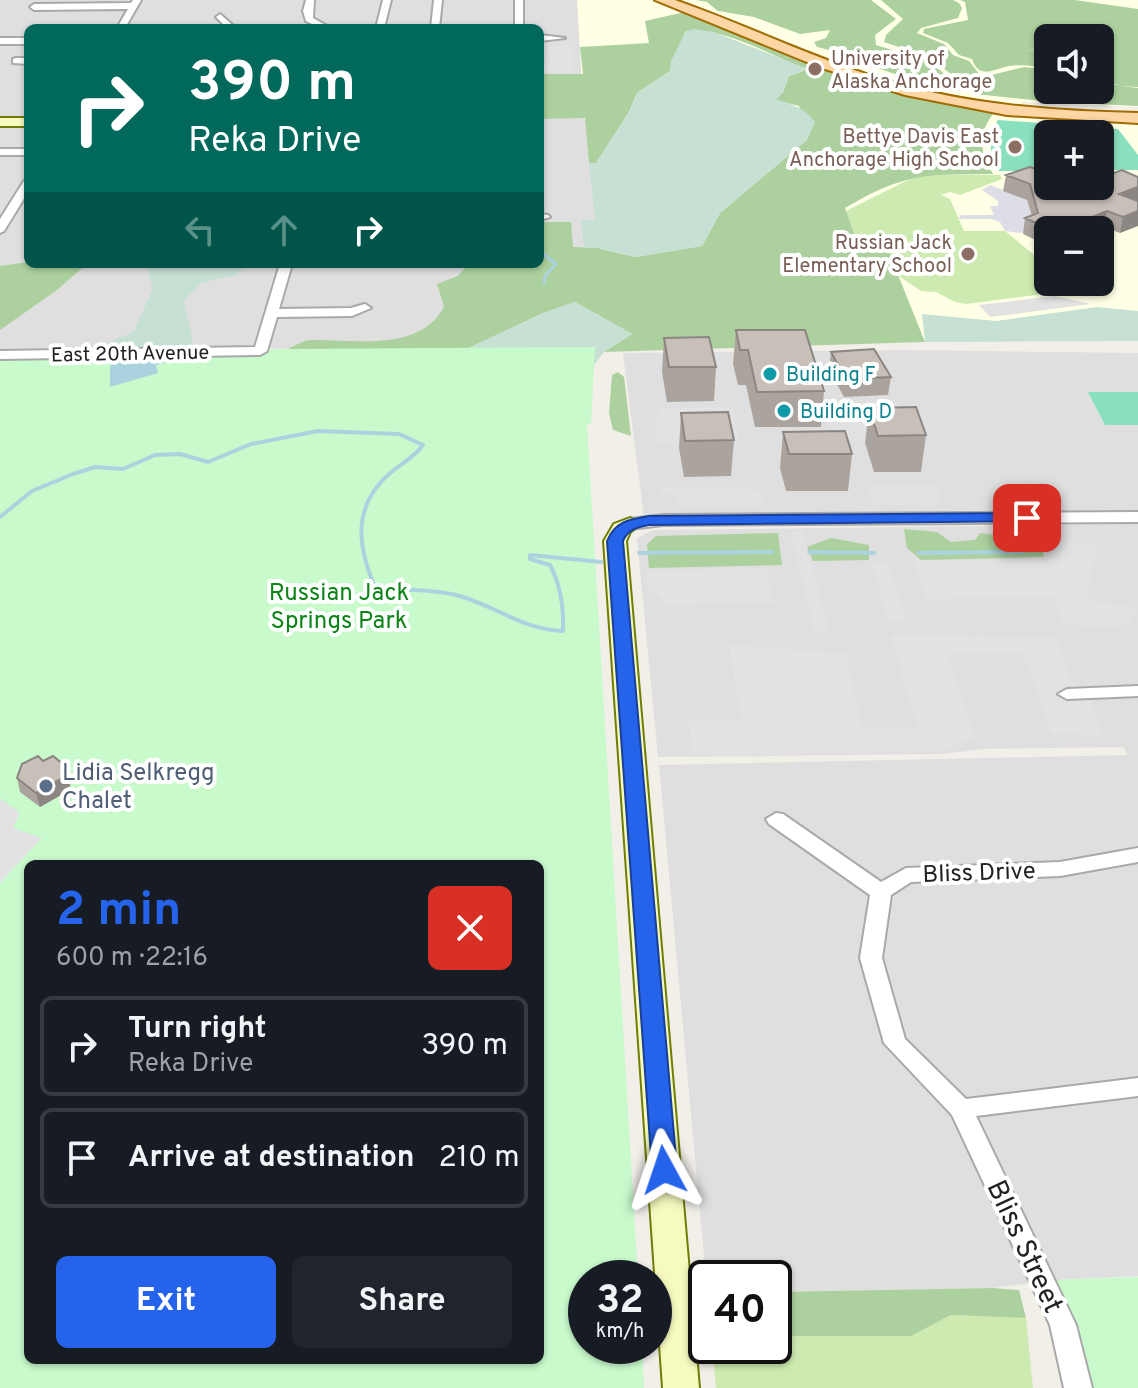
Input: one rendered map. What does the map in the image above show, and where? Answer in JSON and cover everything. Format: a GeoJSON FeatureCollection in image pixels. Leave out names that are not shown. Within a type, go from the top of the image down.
{"type":"FeatureCollection","features":[{"type":"Feature","properties":{"kind":"main road"},"geometry":{"type":"LineString","coordinates":[[662,0],[860,77],[924,95],[1044,114],[1138,118]]}},
{"type":"Feature","properties":{"kind":"main road"},"geometry":{"type":"LineString","coordinates":[[680,0],[867,72],[912,85],[1011,103],[1138,109]]}},
{"type":"Feature","properties":{"kind":"street"},"geometry":{"type":"LineString","coordinates":[[310,0],[307,11],[309,19],[319,24]]}},
{"type":"Feature","properties":{"kind":"street"},"geometry":{"type":"LineString","coordinates":[[381,24],[387,0]]}},
{"type":"Feature","properties":{"kind":"street"},"geometry":{"type":"LineString","coordinates":[[435,24],[438,0]]}},
{"type":"Feature","properties":{"kind":"street"},"geometry":{"type":"LineString","coordinates":[[519,0],[519,24]]}},
{"type":"Feature","properties":{"kind":"street"},"geometry":{"type":"LineString","coordinates":[[34,7],[135,3]]}},
{"type":"Feature","properties":{"kind":"street"},"geometry":{"type":"LineString","coordinates":[[123,24],[135,3]]}},
{"type":"Feature","properties":{"kind":"street"},"geometry":{"type":"LineString","coordinates":[[220,17],[228,24]]}},
{"type":"Feature","properties":{"kind":"street"},"geometry":{"type":"LineString","coordinates":[[544,38],[560,38]]}},
{"type":"Feature","properties":{"kind":"street"},"geometry":{"type":"LineString","coordinates":[[0,41],[24,41]]}},
{"type":"Feature","properties":{"kind":"street"},"geometry":{"type":"LineString","coordinates":[[16,61],[24,61]]}},
{"type":"Feature","properties":{"kind":"street"},"geometry":{"type":"LineString","coordinates":[[0,122],[24,122]]}},
{"type":"Feature","properties":{"kind":"street"},"geometry":{"type":"LineString","coordinates":[[0,152],[24,152]]}},
{"type":"Feature","properties":{"kind":"street"},"geometry":{"type":"LineString","coordinates":[[2,223],[24,189]]}},
{"type":"Feature","properties":{"kind":"street"},"geometry":{"type":"LineString","coordinates":[[285,268],[273,313],[352,312],[365,308]]}},
{"type":"Feature","properties":{"kind":"street","name":"East 20th Avenue"},"geometry":{"type":"LineString","coordinates":[[0,355],[260,351],[273,313]]}},
{"type":"Feature","properties":{"kind":"street"},"geometry":{"type":"LineString","coordinates":[[681,1388],[615,541],[621,528],[663,520],[1138,517]]}},
{"type":"Feature","properties":{"kind":"street"},"geometry":{"type":"LineString","coordinates":[[1067,694],[1138,691]]}},
{"type":"Feature","properties":{"kind":"street"},"geometry":{"type":"LineString","coordinates":[[776,819],[881,892],[871,958],[895,1043],[961,1109],[1138,1087]]}},
{"type":"Feature","properties":{"kind":"street","name":"Bliss Drive"},"geometry":{"type":"LineString","coordinates":[[881,892],[906,875],[1060,869],[1138,855]]}},
{"type":"Feature","properties":{"kind":"street","name":"Bliss Street"},"geometry":{"type":"LineString","coordinates":[[961,1109],[1063,1325],[1078,1388]]}},
{"type":"Feature","properties":{"kind":"shaded area"},"geometry":{"type":"Polygon","coordinates":[[[0,0],[577,0],[595,220],[595,347],[0,350],[0,0]]]}},
{"type":"Feature","properties":{"kind":"shaded area","name":"University of Alaska Anchorage"},"geometry":{"type":"Polygon","coordinates":[[[577,0],[1138,0],[1138,107],[1068,104],[1114,104],[1114,24],[1034,24],[1034,103],[1022,102],[1022,113],[1088,120],[1034,120],[1034,200],[1114,200],[1114,121],[1138,121],[1138,337],[925,342],[894,269],[856,239],[845,207],[889,184],[914,176],[992,174],[984,158],[981,135],[990,117],[584,119],[577,0]]]}},
{"type":"Feature","properties":{"kind":"shaded area"},"geometry":{"type":"Polygon","coordinates":[[[686,31],[714,32],[808,69],[789,76],[783,92],[776,99],[802,110],[815,122],[807,140],[720,213],[702,246],[635,257],[599,248],[584,248],[581,220],[595,220],[589,163],[596,163],[629,112],[637,93],[670,71],[671,61],[686,31]]]}},
{"type":"Feature","properties":{"kind":"shaded area"},"geometry":{"type":"Polygon","coordinates":[[[572,44],[574,71],[544,73],[544,63],[550,61],[549,47],[572,44]]]}},
{"type":"Feature","properties":{"kind":"shaded area"},"geometry":{"type":"Polygon","coordinates":[[[990,185],[1042,205],[1045,216],[1034,216],[1034,229],[1021,233],[1005,231],[1000,222],[991,219],[958,219],[961,215],[994,215],[990,206],[998,206],[998,201],[982,190],[990,185]]]}},
{"type":"Feature","properties":{"kind":"shaded area"},"geometry":{"type":"Polygon","coordinates":[[[147,268],[244,268],[236,275],[201,283],[184,301],[192,336],[192,357],[78,356],[133,332],[153,289],[147,268]]]}},
{"type":"Feature","properties":{"kind":"shaded area"},"geometry":{"type":"Polygon","coordinates":[[[1055,296],[1091,304],[990,317],[979,305],[1055,296]]]}},
{"type":"Feature","properties":{"kind":"shaded area"},"geometry":{"type":"Polygon","coordinates":[[[575,302],[632,334],[604,352],[582,381],[445,359],[543,313],[575,302]]]}},
{"type":"Feature","properties":{"kind":"shaded area"},"geometry":{"type":"Polygon","coordinates":[[[1097,307],[1138,311],[1138,341],[925,342],[922,314],[996,321],[1097,307]]]}},
{"type":"Feature","properties":{"kind":"shaded area"},"geometry":{"type":"Polygon","coordinates":[[[905,350],[1138,353],[1138,510],[644,517],[623,353],[905,350]]]}},
{"type":"Feature","properties":{"kind":"shaded area"},"geometry":{"type":"Polygon","coordinates":[[[898,403],[911,440],[831,441],[822,404],[898,403]]]}},
{"type":"Feature","properties":{"kind":"shaded area"},"geometry":{"type":"Polygon","coordinates":[[[733,407],[739,442],[658,443],[654,413],[660,413],[660,408],[733,407]]]}},
{"type":"Feature","properties":{"kind":"shaded area"},"geometry":{"type":"Polygon","coordinates":[[[868,486],[936,486],[942,505],[874,505],[868,486]]]}},
{"type":"Feature","properties":{"kind":"shaded area"},"geometry":{"type":"Polygon","coordinates":[[[754,487],[755,492],[762,492],[765,507],[678,508],[676,494],[662,494],[662,488],[754,487]]]}},
{"type":"Feature","properties":{"kind":"shaded area"},"geometry":{"type":"Polygon","coordinates":[[[1138,524],[1138,1276],[1054,1280],[993,1288],[792,1292],[792,1260],[704,1260],[659,765],[1128,755],[1123,747],[984,749],[943,754],[658,757],[637,538],[653,530],[1138,524]]]}},
{"type":"Feature","properties":{"kind":"shaded area"},"geometry":{"type":"Polygon","coordinates":[[[790,532],[803,532],[829,631],[814,631],[790,532]]]}},
{"type":"Feature","properties":{"kind":"shaded area"},"geometry":{"type":"Polygon","coordinates":[[[1051,542],[1097,544],[1087,600],[1136,608],[1132,623],[1104,629],[1061,622],[1053,597],[926,599],[913,561],[1048,560],[1051,542]]]}},
{"type":"Feature","properties":{"kind":"shaded area"},"geometry":{"type":"Polygon","coordinates":[[[872,562],[890,564],[906,622],[888,622],[872,562]]]}},
{"type":"Feature","properties":{"kind":"shaded area"},"geometry":{"type":"Polygon","coordinates":[[[767,569],[773,603],[662,605],[661,598],[646,585],[647,570],[767,569]]]}},
{"type":"Feature","properties":{"kind":"shaded area"},"geometry":{"type":"Polygon","coordinates":[[[890,635],[1055,636],[1071,680],[1092,702],[1103,735],[1051,734],[1023,654],[948,654],[974,737],[944,751],[692,755],[689,720],[741,719],[729,645],[845,653],[863,727],[918,728],[890,635]]]}},
{"type":"Feature","properties":{"kind":"shaded area"},"geometry":{"type":"Polygon","coordinates":[[[0,798],[20,813],[13,828],[42,838],[0,883],[0,798]]]}},
{"type":"Feature","properties":{"kind":"green space"},"geometry":{"type":"Polygon","coordinates":[[[696,0],[871,0],[896,19],[875,35],[876,45],[928,61],[946,75],[970,79],[972,85],[965,92],[945,87],[948,82],[920,80],[891,72],[817,47],[814,42],[826,38],[830,30],[800,34],[754,17],[718,11],[707,2],[696,0]]]}},
{"type":"Feature","properties":{"kind":"green space"},"geometry":{"type":"Polygon","coordinates":[[[881,0],[953,0],[959,3],[962,8],[958,18],[921,28],[917,33],[944,44],[953,55],[969,61],[980,75],[951,74],[930,58],[884,42],[886,35],[903,19],[881,0]]]}},
{"type":"Feature","properties":{"kind":"green space"},"geometry":{"type":"Polygon","coordinates":[[[960,0],[1075,0],[1138,9],[1138,87],[1120,86],[1138,88],[1138,106],[1096,104],[1114,104],[1114,84],[1119,85],[1114,84],[1114,24],[1034,24],[1034,49],[1027,51],[1034,50],[1034,66],[1009,66],[988,72],[979,69],[972,59],[959,55],[948,43],[923,33],[924,29],[968,20],[965,2],[960,0]]]}},
{"type":"Feature","properties":{"kind":"green space"},"geometry":{"type":"Polygon","coordinates":[[[685,12],[836,74],[914,97],[995,111],[985,127],[982,142],[993,174],[916,178],[884,188],[845,208],[856,239],[882,235],[925,342],[604,352],[632,334],[575,302],[543,313],[445,359],[496,419],[542,860],[538,860],[282,352],[308,340],[385,340],[419,331],[433,322],[444,307],[437,284],[458,276],[465,268],[544,268],[544,222],[571,222],[573,247],[598,248],[635,257],[702,246],[720,213],[807,140],[799,106],[775,100],[783,92],[789,76],[806,70],[729,37],[698,31],[685,32],[670,71],[637,93],[629,112],[596,163],[589,163],[585,118],[544,119],[544,74],[583,74],[580,47],[649,43],[645,21],[685,12]]]}},
{"type":"Feature","properties":{"kind":"green space"},"geometry":{"type":"Polygon","coordinates":[[[1024,67],[1034,68],[1034,100],[975,94],[975,79],[1024,67]]]}},
{"type":"Feature","properties":{"kind":"green space"},"geometry":{"type":"Polygon","coordinates":[[[998,120],[1034,123],[1034,171],[999,171],[993,158],[992,132],[998,120]]]}},
{"type":"Feature","properties":{"kind":"green space"},"geometry":{"type":"Polygon","coordinates":[[[1114,129],[1118,129],[1138,155],[1138,170],[1114,170],[1114,129]]]}},
{"type":"Feature","properties":{"kind":"green space"},"geometry":{"type":"Polygon","coordinates":[[[920,174],[1000,175],[1002,179],[960,195],[950,192],[941,195],[950,199],[964,231],[1005,231],[1034,255],[1034,295],[966,304],[936,292],[921,291],[897,275],[882,236],[856,239],[846,211],[920,174]]]}},
{"type":"Feature","properties":{"kind":"green space"},"geometry":{"type":"Polygon","coordinates":[[[24,263],[24,268],[82,268],[0,330],[0,266],[24,263]]]}},
{"type":"Feature","properties":{"kind":"green space","name":"Russian Jack Springs Park"},"geometry":{"type":"Polygon","coordinates":[[[595,347],[591,424],[587,424],[637,1260],[568,1260],[568,1364],[643,1364],[644,1388],[0,1388],[0,351],[595,347]]]}},
{"type":"Feature","properties":{"kind":"green space"},"geometry":{"type":"Polygon","coordinates":[[[618,372],[624,377],[631,436],[613,430],[609,413],[612,375],[618,372]]]}},
{"type":"Feature","properties":{"kind":"green space"},"geometry":{"type":"Polygon","coordinates":[[[1088,392],[1138,392],[1138,425],[1105,425],[1088,392]]]}},
{"type":"Feature","properties":{"kind":"green space"},"geometry":{"type":"Polygon","coordinates":[[[904,529],[937,532],[951,542],[975,540],[980,533],[1004,536],[1007,542],[1040,543],[1044,557],[921,560],[907,548],[904,529]]]}},
{"type":"Feature","properties":{"kind":"green space"},"geometry":{"type":"Polygon","coordinates":[[[778,533],[782,565],[649,568],[647,544],[656,536],[778,533]]]}},
{"type":"Feature","properties":{"kind":"green space"},"geometry":{"type":"Polygon","coordinates":[[[831,538],[869,545],[869,560],[813,561],[807,547],[831,538]]]}},
{"type":"Feature","properties":{"kind":"green space"},"geometry":{"type":"Polygon","coordinates":[[[544,877],[584,1260],[568,1260],[568,1364],[601,1364],[621,1388],[0,1388],[24,1364],[544,1364],[544,877]]]}},
{"type":"Feature","properties":{"kind":"green space"},"geometry":{"type":"Polygon","coordinates":[[[1138,1277],[1138,1388],[1084,1388],[1054,1280],[1138,1277]]]}},
{"type":"Feature","properties":{"kind":"green space"},"geometry":{"type":"Polygon","coordinates":[[[1019,1290],[1026,1318],[951,1315],[911,1336],[792,1336],[792,1292],[1019,1290]]]}},
{"type":"Feature","properties":{"kind":"green space"},"geometry":{"type":"Polygon","coordinates":[[[951,1315],[1026,1318],[1033,1388],[716,1388],[714,1364],[792,1364],[792,1336],[911,1336],[951,1315]]]}},
{"type":"Feature","properties":{"kind":"water"},"geometry":{"type":"Polygon","coordinates":[[[116,355],[164,357],[165,363],[156,365],[158,373],[110,387],[110,366],[116,355]]]}},
{"type":"Feature","properties":{"kind":"building"},"geometry":{"type":"Polygon","coordinates":[[[1034,168],[1034,198],[1030,184],[1006,175],[1034,168]]]}},
{"type":"Feature","properties":{"kind":"building"},"geometry":{"type":"Polygon","coordinates":[[[1122,170],[1138,177],[1138,187],[1119,194],[1138,201],[1138,211],[1123,217],[1107,211],[1094,216],[1034,216],[1034,222],[1025,218],[1038,213],[1034,200],[1114,200],[1114,173],[1122,170]]]}},
{"type":"Feature","properties":{"kind":"building"},"geometry":{"type":"Polygon","coordinates":[[[736,330],[805,330],[824,391],[757,392],[748,350],[740,350],[736,330]]]}},
{"type":"Feature","properties":{"kind":"building"},"geometry":{"type":"Polygon","coordinates":[[[709,337],[716,367],[669,367],[664,338],[709,337]]]}},
{"type":"Feature","properties":{"kind":"building"},"geometry":{"type":"Polygon","coordinates":[[[874,349],[891,377],[846,379],[831,352],[874,349]]]}},
{"type":"Feature","properties":{"kind":"building"},"geometry":{"type":"Polygon","coordinates":[[[916,407],[926,435],[878,436],[869,408],[916,407]]]}},
{"type":"Feature","properties":{"kind":"building"},"geometry":{"type":"Polygon","coordinates":[[[728,412],[734,440],[685,441],[681,413],[728,412]]]}},
{"type":"Feature","properties":{"kind":"building"},"geometry":{"type":"Polygon","coordinates":[[[845,431],[852,454],[789,454],[783,432],[845,431]]]}},
{"type":"Feature","properties":{"kind":"building"},"geometry":{"type":"Polygon","coordinates":[[[38,756],[43,761],[53,756],[68,768],[64,777],[36,793],[17,778],[22,764],[38,756]]]}},
{"type":"Feature","properties":{"kind":"waterway"},"geometry":{"type":"LineString","coordinates":[[544,254],[556,264],[545,276],[544,283]]}},
{"type":"Feature","properties":{"kind":"waterway"},"geometry":{"type":"LineString","coordinates":[[0,517],[32,491],[95,467],[123,469],[155,455],[180,454],[208,462],[251,444],[318,431],[399,434],[423,445],[377,486],[364,512],[364,555],[374,585],[456,595],[534,626],[563,631],[561,597],[554,573],[550,565],[530,559],[530,555],[601,562]]}},
{"type":"Feature","properties":{"kind":"waterway"},"geometry":{"type":"LineString","coordinates":[[918,553],[1021,552],[1040,540],[1056,537]]}},
{"type":"Feature","properties":{"kind":"waterway"},"geometry":{"type":"LineString","coordinates":[[639,553],[772,552]]}},
{"type":"Feature","properties":{"kind":"waterway"},"geometry":{"type":"LineString","coordinates":[[809,552],[874,553]]}},
{"type":"Feature","properties":{"kind":"place","name":"University of Alaska Anchorage"},"geometry":{"type":"Point","coordinates":[815,69]}},
{"type":"Feature","properties":{"kind":"place","name":"Bettye Davis East Anchorage High School"},"geometry":{"type":"Point","coordinates":[1015,147]}},
{"type":"Feature","properties":{"kind":"place","name":"Russian Jack Elementary School"},"geometry":{"type":"Point","coordinates":[968,254]}},
{"type":"Feature","properties":{"kind":"place","name":"Building F"},"geometry":{"type":"Point","coordinates":[770,374]}},
{"type":"Feature","properties":{"kind":"place","name":"Building D"},"geometry":{"type":"Point","coordinates":[784,411]}},
{"type":"Feature","properties":{"kind":"place","name":"Lidia Selkregg Chalet"},"geometry":{"type":"Point","coordinates":[46,786]}},
{"type":"Feature","properties":{"kind":"route"},"geometry":{"type":"LineString","coordinates":[[664,1170],[615,541],[618,532],[640,521],[1027,518]]}}]}
